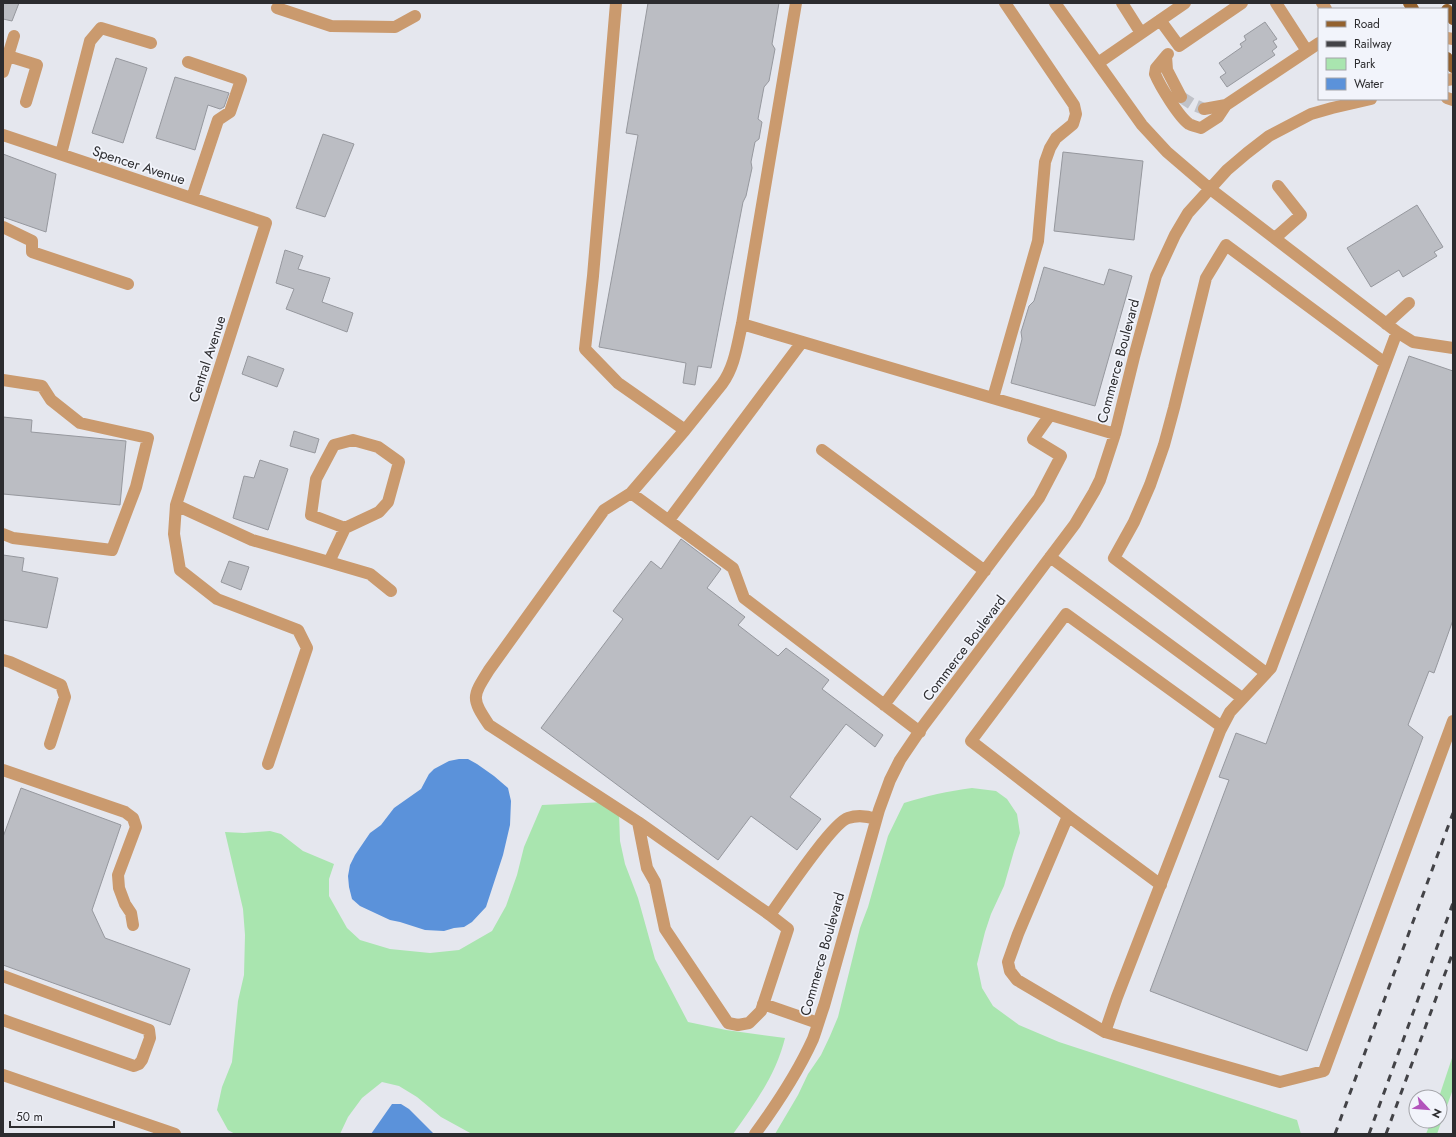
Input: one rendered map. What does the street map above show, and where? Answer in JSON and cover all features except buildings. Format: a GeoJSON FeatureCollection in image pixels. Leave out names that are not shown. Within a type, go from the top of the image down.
{"type":"FeatureCollection","features":[{"type":"Feature","properties":{"kind":"street"},"geometry":{"type":"LineString","coordinates":[[616,3],[593,276],[584,349],[618,383],[685,430]]}},
{"type":"Feature","properties":{"kind":"street"},"geometry":{"type":"LineString","coordinates":[[638,822],[647,868],[655,882],[665,929],[728,1023],[738,1025],[749,1023],[760,1011],[763,1004],[788,929],[638,822],[489,725],[477,707],[476,692],[489,670],[604,510],[631,493],[685,430],[727,377],[733,364],[742,324],[796,3]]}},
{"type":"Feature","properties":{"kind":"street"},"geometry":{"type":"LineString","coordinates":[[993,398],[1038,241],[1045,162],[1050,148],[1056,138],[1073,124],[1076,114],[1074,105],[1005,3]]}},
{"type":"Feature","properties":{"kind":"street"},"geometry":{"type":"LineString","coordinates":[[1055,3],[1142,125],[1167,152],[1209,188],[1397,332],[1413,342],[1453,348]]}},
{"type":"Feature","properties":{"kind":"street"},"geometry":{"type":"LineString","coordinates":[[1122,3],[1141,33]]}},
{"type":"Feature","properties":{"kind":"street"},"geometry":{"type":"LineString","coordinates":[[1098,63],[1185,3]]}},
{"type":"Feature","properties":{"kind":"street"},"geometry":{"type":"LineString","coordinates":[[1226,104],[1218,117],[1201,128],[1194,126],[1187,123],[1167,96],[1155,74],[1156,68],[1166,56],[1242,3]]}},
{"type":"Feature","properties":{"kind":"street"},"geometry":{"type":"LineString","coordinates":[[1276,3],[1307,51]]}},
{"type":"Feature","properties":{"kind":"street"},"geometry":{"type":"LineString","coordinates":[[277,8],[331,26],[395,27],[415,16]]}},
{"type":"Feature","properties":{"kind":"street"},"geometry":{"type":"LineString","coordinates":[[1160,20],[1179,46]]}},
{"type":"Feature","properties":{"kind":"street"},"geometry":{"type":"LineString","coordinates":[[61,154],[90,41],[101,28],[150,43]]}},
{"type":"Feature","properties":{"kind":"street"},"geometry":{"type":"LineString","coordinates":[[3,72],[14,36]]}},
{"type":"Feature","properties":{"kind":"street"},"geometry":{"type":"LineString","coordinates":[[1204,109],[1226,104],[1318,44]]}},
{"type":"Feature","properties":{"kind":"street"},"geometry":{"type":"LineString","coordinates":[[8,56],[37,65],[26,102]]}},
{"type":"Feature","properties":{"kind":"street"},"geometry":{"type":"LineString","coordinates":[[1166,56],[1167,70],[1181,97]]}},
{"type":"Feature","properties":{"kind":"street"},"geometry":{"type":"LineString","coordinates":[[188,62],[242,80],[230,112],[218,120],[192,198]]}},
{"type":"Feature","properties":{"kind":"street","name":"Commerce Boulevard"},"geometry":{"type":"LineString","coordinates":[[755,1134],[800,1065],[813,1038],[876,819],[890,780],[900,760],[1075,524],[1100,480],[1114,434],[1156,276],[1175,235],[1188,213],[1209,188],[1227,170],[1246,153],[1269,136],[1312,114],[1367,100]]}},
{"type":"Feature","properties":{"kind":"street","name":"Spencer Avenue"},"geometry":{"type":"LineString","coordinates":[[3,135],[266,223]]}},
{"type":"Feature","properties":{"kind":"street"},"geometry":{"type":"LineString","coordinates":[[1275,238],[1301,215],[1278,186]]}},
{"type":"Feature","properties":{"kind":"street","name":"Central Avenue"},"geometry":{"type":"LineString","coordinates":[[266,223],[176,505],[174,534],[180,570],[217,600],[298,630],[307,648],[268,764]]}},
{"type":"Feature","properties":{"kind":"street"},"geometry":{"type":"LineString","coordinates":[[3,227],[32,241],[32,252],[128,284]]}},
{"type":"Feature","properties":{"kind":"street"},"geometry":{"type":"LineString","coordinates":[[1266,673],[1114,558],[1137,516],[1164,446],[1206,278],[1226,245],[1385,364]]}},
{"type":"Feature","properties":{"kind":"street"},"geometry":{"type":"LineString","coordinates":[[1386,324],[1410,303]]}},
{"type":"Feature","properties":{"kind":"street"},"geometry":{"type":"LineString","coordinates":[[742,324],[1114,434]]}},
{"type":"Feature","properties":{"kind":"street"},"geometry":{"type":"LineString","coordinates":[[1106,1032],[1117,997],[1222,727],[1230,712],[1272,666],[1397,332]]}},
{"type":"Feature","properties":{"kind":"street"},"geometry":{"type":"LineString","coordinates":[[669,520],[802,342]]}},
{"type":"Feature","properties":{"kind":"street"},"geometry":{"type":"LineString","coordinates":[[3,380],[42,386],[51,400],[80,422],[148,438],[136,487],[112,550],[8,536]]}},
{"type":"Feature","properties":{"kind":"street"},"geometry":{"type":"LineString","coordinates":[[884,705],[1039,498],[1061,456],[1033,439],[1050,415]]}},
{"type":"Feature","properties":{"kind":"street"},"geometry":{"type":"LineString","coordinates":[[329,562],[345,528],[379,512],[388,502],[399,462],[378,447],[353,440],[334,445],[316,479],[311,516],[345,528]]}},
{"type":"Feature","properties":{"kind":"street"},"geometry":{"type":"LineString","coordinates":[[822,450],[855,473],[985,571]]}},
{"type":"Feature","properties":{"kind":"street"},"geometry":{"type":"LineString","coordinates":[[631,493],[733,568],[744,598],[920,732]]}},
{"type":"Feature","properties":{"kind":"street"},"geometry":{"type":"LineString","coordinates":[[176,505],[252,540],[370,574],[391,591]]}},
{"type":"Feature","properties":{"kind":"street"},"geometry":{"type":"LineString","coordinates":[[1050,557],[1242,698]]}},
{"type":"Feature","properties":{"kind":"street"},"geometry":{"type":"LineString","coordinates":[[1161,884],[1068,816],[971,741],[1066,614],[1222,727]]}},
{"type":"Feature","properties":{"kind":"street"},"geometry":{"type":"LineString","coordinates":[[3,660],[61,685],[65,697],[50,744]]}},
{"type":"Feature","properties":{"kind":"street"},"geometry":{"type":"LineString","coordinates":[[1068,816],[1018,934],[1008,962],[1010,971],[1017,980],[1106,1032],[1280,1082],[1324,1071],[1453,721]]}},
{"type":"Feature","properties":{"kind":"street"},"geometry":{"type":"LineString","coordinates":[[3,770],[125,812],[133,818],[136,827],[118,875],[119,888],[125,904],[131,913],[133,925]]}},
{"type":"Feature","properties":{"kind":"street"},"geometry":{"type":"LineString","coordinates":[[770,915],[828,835],[847,818],[866,816],[876,819]]}},
{"type":"Feature","properties":{"kind":"street"},"geometry":{"type":"LineString","coordinates":[[3,976],[148,1030],[150,1038],[142,1060],[139,1064],[134,1066],[3,1020]]}},
{"type":"Feature","properties":{"kind":"street"},"geometry":{"type":"LineString","coordinates":[[763,1004],[818,1023]]}},
{"type":"Feature","properties":{"kind":"street"},"geometry":{"type":"LineString","coordinates":[[3,1075],[174,1134]]}},
{"type":"Feature","properties":{"kind":"green space"},"geometry":{"type":"Polygon","coordinates":[[[972,788],[996,791],[1007,799],[1017,814],[1020,833],[1004,886],[991,914],[985,932],[977,964],[982,988],[993,1006],[1019,1025],[1059,1042],[1297,1120],[1301,1134],[775,1134],[798,1095],[808,1074],[821,1055],[838,1017],[860,928],[868,907],[888,836],[904,803],[937,794],[972,788]]]}},
{"type":"Feature","properties":{"kind":"green space"},"geometry":{"type":"Polygon","coordinates":[[[605,802],[619,813],[620,841],[625,864],[638,898],[655,959],[688,1022],[726,1030],[785,1038],[776,1064],[764,1088],[733,1134],[472,1134],[441,1117],[417,1097],[399,1086],[382,1082],[362,1098],[348,1117],[340,1134],[235,1134],[228,1130],[217,1110],[222,1087],[232,1062],[238,1001],[244,975],[245,935],[243,909],[225,832],[244,833],[270,831],[281,834],[303,851],[334,864],[329,879],[329,896],[347,928],[360,940],[390,949],[430,953],[459,950],[492,931],[506,906],[517,875],[524,847],[542,805],[605,802]]]}},
{"type":"Feature","properties":{"kind":"green space"},"geometry":{"type":"Polygon","coordinates":[[[1453,1055],[1453,1089],[1448,1103],[1448,1089],[1442,1089],[1453,1055]]]}},
{"type":"Feature","properties":{"kind":"green space"},"geometry":{"type":"Polygon","coordinates":[[[1428,1129],[1439,1129],[1437,1134],[1426,1134],[1428,1129]]]}},
{"type":"Feature","properties":{"kind":"water"},"geometry":{"type":"Polygon","coordinates":[[[468,759],[494,776],[508,788],[511,801],[510,825],[503,855],[486,907],[472,922],[464,927],[444,931],[425,930],[390,920],[360,906],[352,899],[349,887],[348,876],[350,865],[355,855],[370,833],[381,825],[394,808],[421,789],[429,774],[434,769],[449,761],[468,759]]]}},
{"type":"Feature","properties":{"kind":"water"},"geometry":{"type":"Polygon","coordinates":[[[392,1104],[401,1104],[409,1109],[434,1134],[371,1134],[392,1104]]]}},
{"type":"Feature","properties":{"kind":"tunnel"},"geometry":{"type":"LineString","coordinates":[[1181,97],[1204,109]]}},
{"type":"Feature","properties":{"kind":"railway"},"geometry":{"type":"LineString","coordinates":[[1335,1134],[1453,813]]}},
{"type":"Feature","properties":{"kind":"railway"},"geometry":{"type":"LineString","coordinates":[[1369,1134],[1453,903]]}},
{"type":"Feature","properties":{"kind":"railway"},"geometry":{"type":"LineString","coordinates":[[1386,1134],[1453,952]]}}]}
